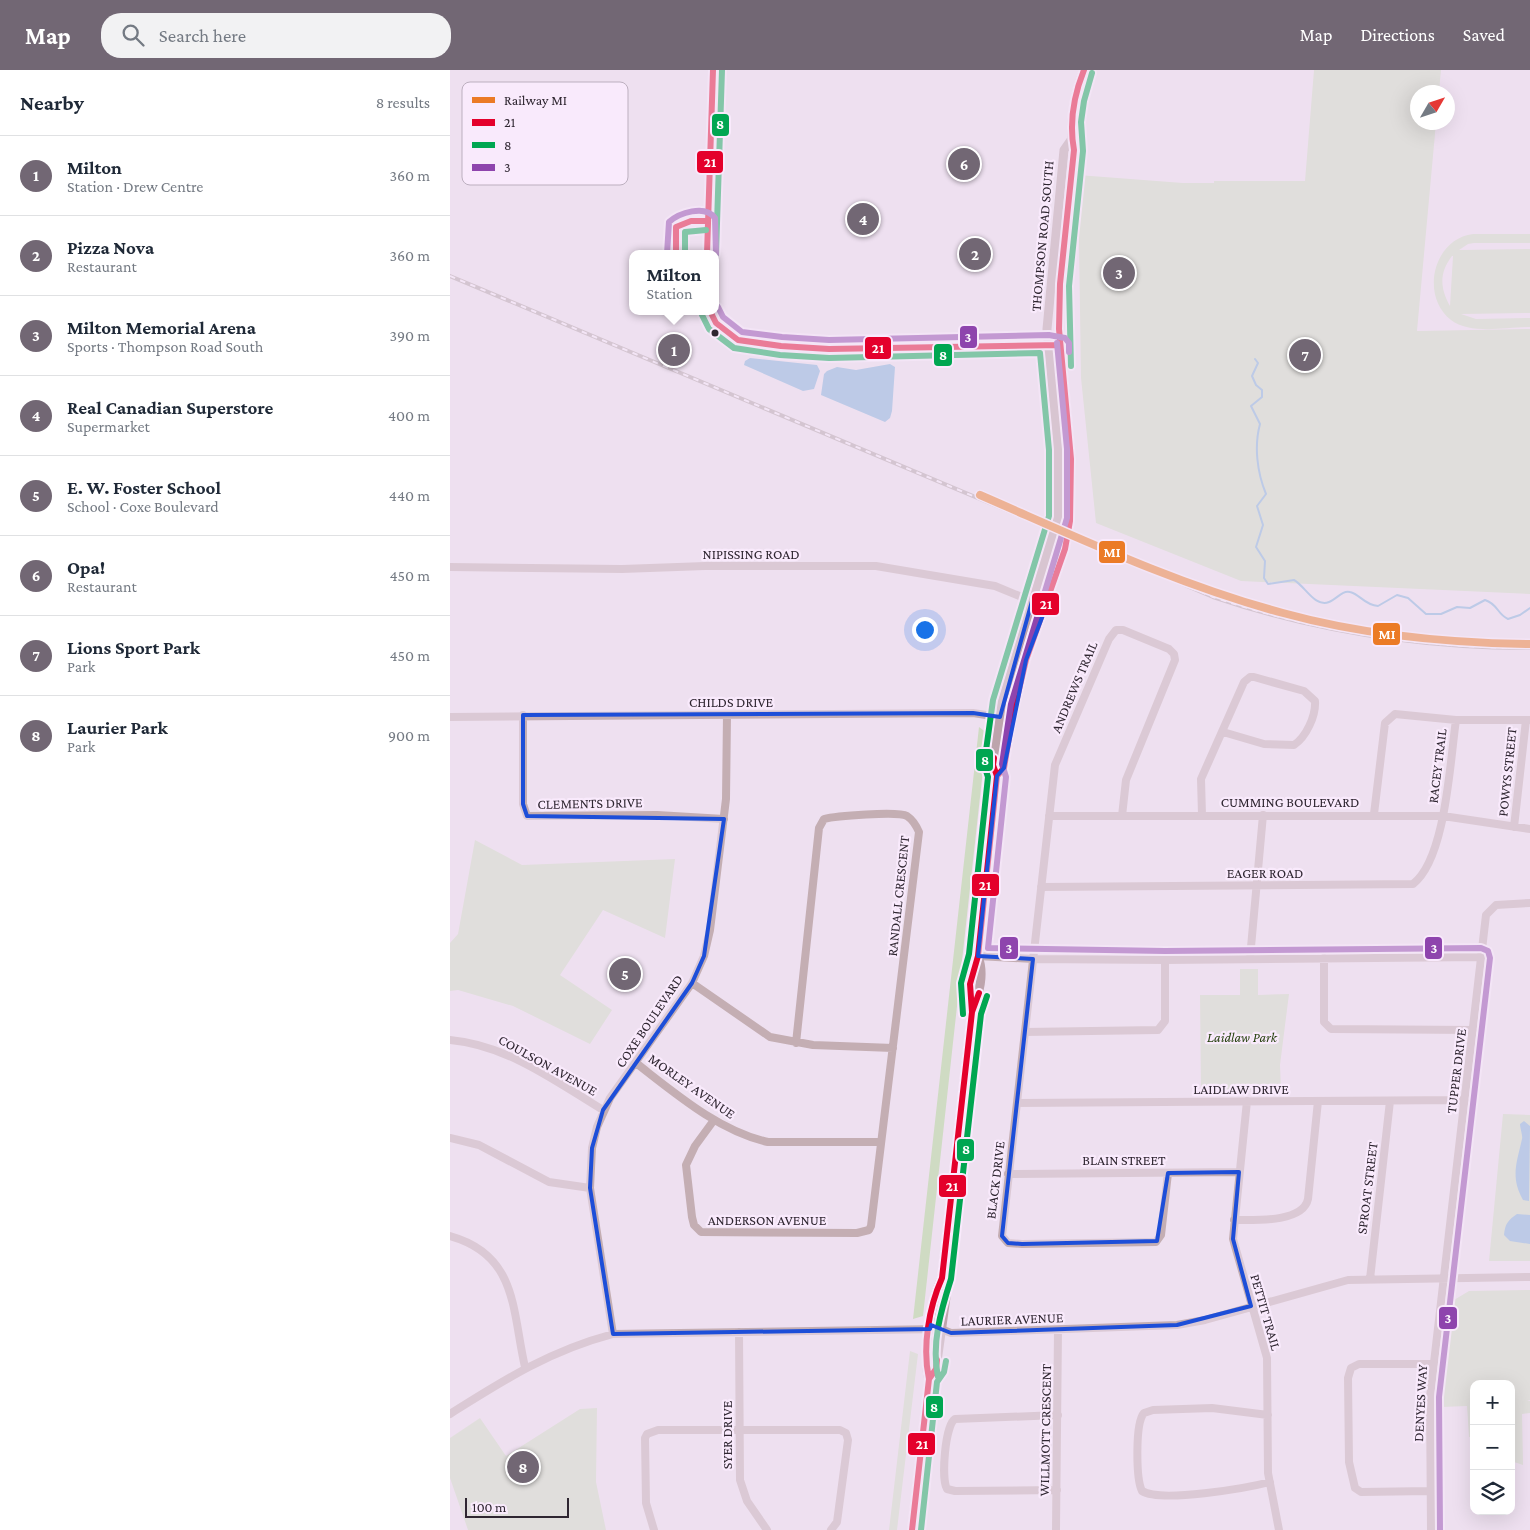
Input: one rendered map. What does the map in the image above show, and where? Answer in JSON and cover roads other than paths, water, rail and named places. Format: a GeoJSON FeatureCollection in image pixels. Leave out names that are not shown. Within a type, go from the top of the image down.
{"type":"FeatureCollection","features":[{"type":"Feature","properties":{"kind":"main road","name":"THOMPSON ROAD SOUTH"},"geometry":{"type":"LineString","coordinates":[[1075,70],[1078,84]]}},
{"type":"Feature","properties":{"kind":"main road","name":"THOMPSON ROAD SOUTH"},"geometry":{"type":"LineString","coordinates":[[997,776],[1004,768],[1012,719],[1026,660],[1046,608],[1065,549],[1072,500],[1071,459],[1060,345],[1060,284],[1074,150],[1071,140],[1078,84],[1084,70]]}},
{"type":"Feature","properties":{"kind":"main road","name":"THOMPSON ROAD SOUTH"},"geometry":{"type":"LineString","coordinates":[[930,1378],[926,1370],[930,1329],[935,1290],[942,1278],[972,1012],[979,994],[982,968],[978,956],[997,776],[993,765],[1000,716],[1013,661],[1058,517],[1058,450],[1048,344],[1054,234],[1064,150],[1071,140]]}},
{"type":"Feature","properties":{"kind":"main road","name":"THOMPSON ROAD SOUTH"},"geometry":{"type":"LineString","coordinates":[[912,1530],[930,1378],[936,1369],[940,1329],[947,1290],[942,1278]]}},
{"type":"Feature","properties":{"kind":"street"},"geometry":{"type":"LineString","coordinates":[[707,250],[713,70]]}},
{"type":"Feature","properties":{"kind":"street"},"geometry":{"type":"LineString","coordinates":[[712,315],[716,323],[738,340],[781,346],[828,349],[1060,345]]}},
{"type":"Feature","properties":{"kind":"street","name":"NIPISSING ROAD"},"geometry":{"type":"LineString","coordinates":[[450,567],[622,569],[705,566],[876,566],[995,586],[1046,608]]}},
{"type":"Feature","properties":{"kind":"street","name":"ANDREWS TRAIL"},"geometry":{"type":"LineString","coordinates":[[1033,959],[1055,765],[1108,638],[1116,630],[1123,630],[1169,649],[1174,654],[1175,660],[1126,780],[1122,816]]}},
{"type":"Feature","properties":{"kind":"street"},"geometry":{"type":"LineString","coordinates":[[1202,815],[1202,779],[1222,732],[1244,682],[1250,677],[1304,690],[1315,701],[1315,707],[1304,736],[1294,745],[1264,744],[1222,732]]}},
{"type":"Feature","properties":{"kind":"street","name":"CHILDS DRIVE"},"geometry":{"type":"LineString","coordinates":[[450,716],[973,712],[1012,719]]}},
{"type":"Feature","properties":{"kind":"street"},"geometry":{"type":"LineString","coordinates":[[1374,814],[1385,723],[1388,718],[1395,714],[1456,720],[1528,720]]}},
{"type":"Feature","properties":{"kind":"street","name":"CLEMENTS DRIVE"},"geometry":{"type":"LineString","coordinates":[[522,715],[523,804],[527,816],[657,815],[724,819]]}},
{"type":"Feature","properties":{"kind":"street","name":"COXE BOULEVARD"},"geometry":{"type":"LineString","coordinates":[[612,1334],[590,1188],[592,1148],[603,1110],[692,983],[704,956],[710,930],[724,819],[727,776],[727,715]]}},
{"type":"Feature","properties":{"kind":"street","name":"RACEY TRAIL"},"geometry":{"type":"LineString","coordinates":[[1443,816],[1456,720]]}},
{"type":"Feature","properties":{"kind":"street","name":"POWYS STREET"},"geometry":{"type":"LineString","coordinates":[[1514,827],[1528,720]]}},
{"type":"Feature","properties":{"kind":"street","name":"CUMMING BOULEVARD"},"geometry":{"type":"LineString","coordinates":[[1049,816],[1374,814],[1443,816],[1530,829]]}},
{"type":"Feature","properties":{"kind":"street","name":"RANDALL CRESCENT"},"geometry":{"type":"LineString","coordinates":[[796,1043],[819,828],[824,819],[836,816],[905,815],[915,822],[919,832],[881,1142]]}},
{"type":"Feature","properties":{"kind":"street"},"geometry":{"type":"LineString","coordinates":[[1250,958],[1263,815]]}},
{"type":"Feature","properties":{"kind":"street","name":"EAGER ROAD"},"geometry":{"type":"LineString","coordinates":[[1041,887],[1413,884],[1423,874],[1438,841],[1443,816]]}},
{"type":"Feature","properties":{"kind":"street","name":"TUPPER DRIVE"},"geometry":{"type":"LineString","coordinates":[[1444,1279],[1486,915],[1490,909],[1503,904],[1530,903]]}},
{"type":"Feature","properties":{"kind":"street"},"geometry":{"type":"LineString","coordinates":[[978,956],[1033,959],[1165,960],[1481,957]]}},
{"type":"Feature","properties":{"kind":"street"},"geometry":{"type":"LineString","coordinates":[[1324,958],[1324,1022],[1332,1029],[1473,1030]]}},
{"type":"Feature","properties":{"kind":"street","name":"BLACK DRIVE"},"geometry":{"type":"LineString","coordinates":[[1033,959],[1002,1236],[1008,1243],[1022,1244],[1156,1242],[1161,1235],[1168,1173]]}},
{"type":"Feature","properties":{"kind":"street"},"geometry":{"type":"LineString","coordinates":[[1025,1032],[1158,1030],[1165,1021],[1165,960]]}},
{"type":"Feature","properties":{"kind":"street"},"geometry":{"type":"LineString","coordinates":[[692,983],[770,1037],[796,1043],[893,1048]]}},
{"type":"Feature","properties":{"kind":"street","name":"COULSON AVENUE"},"geometry":{"type":"LineString","coordinates":[[450,1040],[481,1044],[506,1054],[603,1110]]}},
{"type":"Feature","properties":{"kind":"street","name":"MORLEY AVENUE"},"geometry":{"type":"LineString","coordinates":[[636,1063],[714,1120],[751,1138],[768,1142],[881,1142]]}},
{"type":"Feature","properties":{"kind":"street","name":"SPROAT STREET"},"geometry":{"type":"LineString","coordinates":[[1370,1279],[1390,1100]]}},
{"type":"Feature","properties":{"kind":"street","name":"LAIDLAW DRIVE"},"geometry":{"type":"LineString","coordinates":[[1017,1103],[1465,1100]]}},
{"type":"Feature","properties":{"kind":"street"},"geometry":{"type":"LineString","coordinates":[[1234,1220],[1266,1220],[1296,1212],[1304,1207],[1309,1191],[1318,1101]]}},
{"type":"Feature","properties":{"kind":"street","name":"PETTIT TRAIL"},"geometry":{"type":"LineString","coordinates":[[1248,1102],[1234,1220],[1235,1249],[1267,1358],[1270,1482],[1279,1530]]}},
{"type":"Feature","properties":{"kind":"street","name":"ANDERSON AVENUE"},"geometry":{"type":"LineString","coordinates":[[714,1120],[695,1146],[686,1165],[694,1225],[704,1234],[857,1233],[869,1230],[874,1214],[881,1142]]}},
{"type":"Feature","properties":{"kind":"street"},"geometry":{"type":"LineString","coordinates":[[450,1138],[479,1144],[549,1182],[590,1188]]}},
{"type":"Feature","properties":{"kind":"street","name":"BLAIN STREET"},"geometry":{"type":"LineString","coordinates":[[1008,1174],[1239,1172]]}},
{"type":"Feature","properties":{"kind":"street"},"geometry":{"type":"LineString","coordinates":[[450,1236],[463,1240],[481,1250],[506,1278],[525,1368]]}},
{"type":"Feature","properties":{"kind":"street","name":"LAURIER AVENUE"},"geometry":{"type":"LineString","coordinates":[[450,1414],[525,1368],[562,1350],[612,1334],[930,1329],[940,1329],[951,1333],[1177,1325],[1205,1320],[1348,1280],[1530,1277]]}},
{"type":"Feature","properties":{"kind":"street","name":"DENYES WAY"},"geometry":{"type":"LineString","coordinates":[[1431,1530],[1430,1397],[1444,1279]]}},
{"type":"Feature","properties":{"kind":"street","name":"WILLMOTT CRESCENT"},"geometry":{"type":"LineString","coordinates":[[1056,1530],[1058,1330]]}},
{"type":"Feature","properties":{"kind":"street","name":"SYER DRIVE"},"geometry":{"type":"LineString","coordinates":[[739,1332],[740,1480],[742,1491],[766,1530]]}},
{"type":"Feature","properties":{"kind":"street"},"geometry":{"type":"LineString","coordinates":[[1430,1492],[1361,1492],[1355,1488],[1349,1462],[1348,1378],[1351,1368],[1360,1364],[1434,1364]]}},
{"type":"Feature","properties":{"kind":"street"},"geometry":{"type":"LineString","coordinates":[[1268,1414],[1212,1408],[1153,1410],[1144,1413],[1139,1422],[1138,1478],[1142,1491],[1152,1495],[1210,1494],[1270,1482]]}},
{"type":"Feature","properties":{"kind":"street"},"geometry":{"type":"LineString","coordinates":[[1057,1490],[955,1492],[947,1489],[943,1478],[949,1426],[955,1419],[1058,1414]]}},
{"type":"Feature","properties":{"kind":"street"},"geometry":{"type":"LineString","coordinates":[[654,1530],[646,1503],[645,1438],[647,1434],[658,1430],[834,1429],[846,1433],[848,1440],[837,1522],[831,1530]]}},
{"type":"Feature","properties":{"kind":"water"},"geometry":{"type":"Polygon","coordinates":[[[750,358],[817,365],[820,371],[814,389],[803,391],[744,365],[745,361],[750,358]]]}},
{"type":"Feature","properties":{"kind":"water"},"geometry":{"type":"Polygon","coordinates":[[[890,364],[895,367],[892,411],[890,418],[885,422],[821,395],[824,374],[827,371],[837,367],[856,370],[890,364]]]}},
{"type":"Feature","properties":{"kind":"water"},"geometry":{"type":"Polygon","coordinates":[[[1524,1121],[1530,1126],[1529,1201],[1523,1200],[1516,1177],[1522,1138],[1520,1124],[1524,1121]]]}},
{"type":"Feature","properties":{"kind":"water"},"geometry":{"type":"Polygon","coordinates":[[[1517,1214],[1530,1215],[1530,1244],[1510,1241],[1504,1235],[1505,1228],[1511,1218],[1517,1214]]]}},
{"type":"Feature","properties":{"kind":"waterway"},"geometry":{"type":"LineString","coordinates":[[1255,359],[1258,363],[1252,376],[1256,385],[1262,390],[1262,397],[1251,406],[1260,424],[1257,441],[1257,459],[1260,477],[1266,494],[1257,506],[1263,525],[1256,547],[1265,561],[1264,578],[1268,584],[1294,580],[1315,599],[1324,603],[1332,601],[1342,593],[1347,592],[1354,593],[1369,604],[1378,606],[1397,595],[1408,598],[1426,614],[1441,614],[1457,607],[1470,608],[1485,600],[1493,604],[1508,619],[1520,615],[1530,608]]}},
{"type":"Feature","properties":{"kind":"railway"},"geometry":{"type":"LineString","coordinates":[[450,276],[1213,597],[1291,620],[1369,636],[1449,645],[1530,648]]}},
{"type":"Feature","properties":{"kind":"rail line","name":"MI"},"geometry":{"type":"LineString","coordinates":[[980,495],[1167,575],[1244,602],[1283,613],[1344,627],[1436,640],[1530,644]]}},
{"type":"Feature","properties":{"kind":"place","name":"Opa!"},"geometry":{"type":"Point","coordinates":[964,164]}},
{"type":"Feature","properties":{"kind":"place","name":"Real Canadian Superstore"},"geometry":{"type":"Point","coordinates":[863,219]}},
{"type":"Feature","properties":{"kind":"place","name":"Pizza Nova"},"geometry":{"type":"Point","coordinates":[975,254]}},
{"type":"Feature","properties":{"kind":"place","name":"Milton Memorial Arena"},"geometry":{"type":"Point","coordinates":[1119,273]}},
{"type":"Feature","properties":{"kind":"place","name":"Milton"},"geometry":{"type":"Point","coordinates":[674,350]}},
{"type":"Feature","properties":{"kind":"place","name":"Lions Sport Park"},"geometry":{"type":"Point","coordinates":[1305,355]}},
{"type":"Feature","properties":{"kind":"place","name":"E. W. Foster School"},"geometry":{"type":"Point","coordinates":[625,974]}},
{"type":"Feature","properties":{"kind":"place","name":"Laurier Park"},"geometry":{"type":"Point","coordinates":[523,1467]}},
{"type":"Feature","properties":{"kind":"park label","name":"Laidlaw Park"},"geometry":{"type":"Point","coordinates":[1242,1037]}}]}
